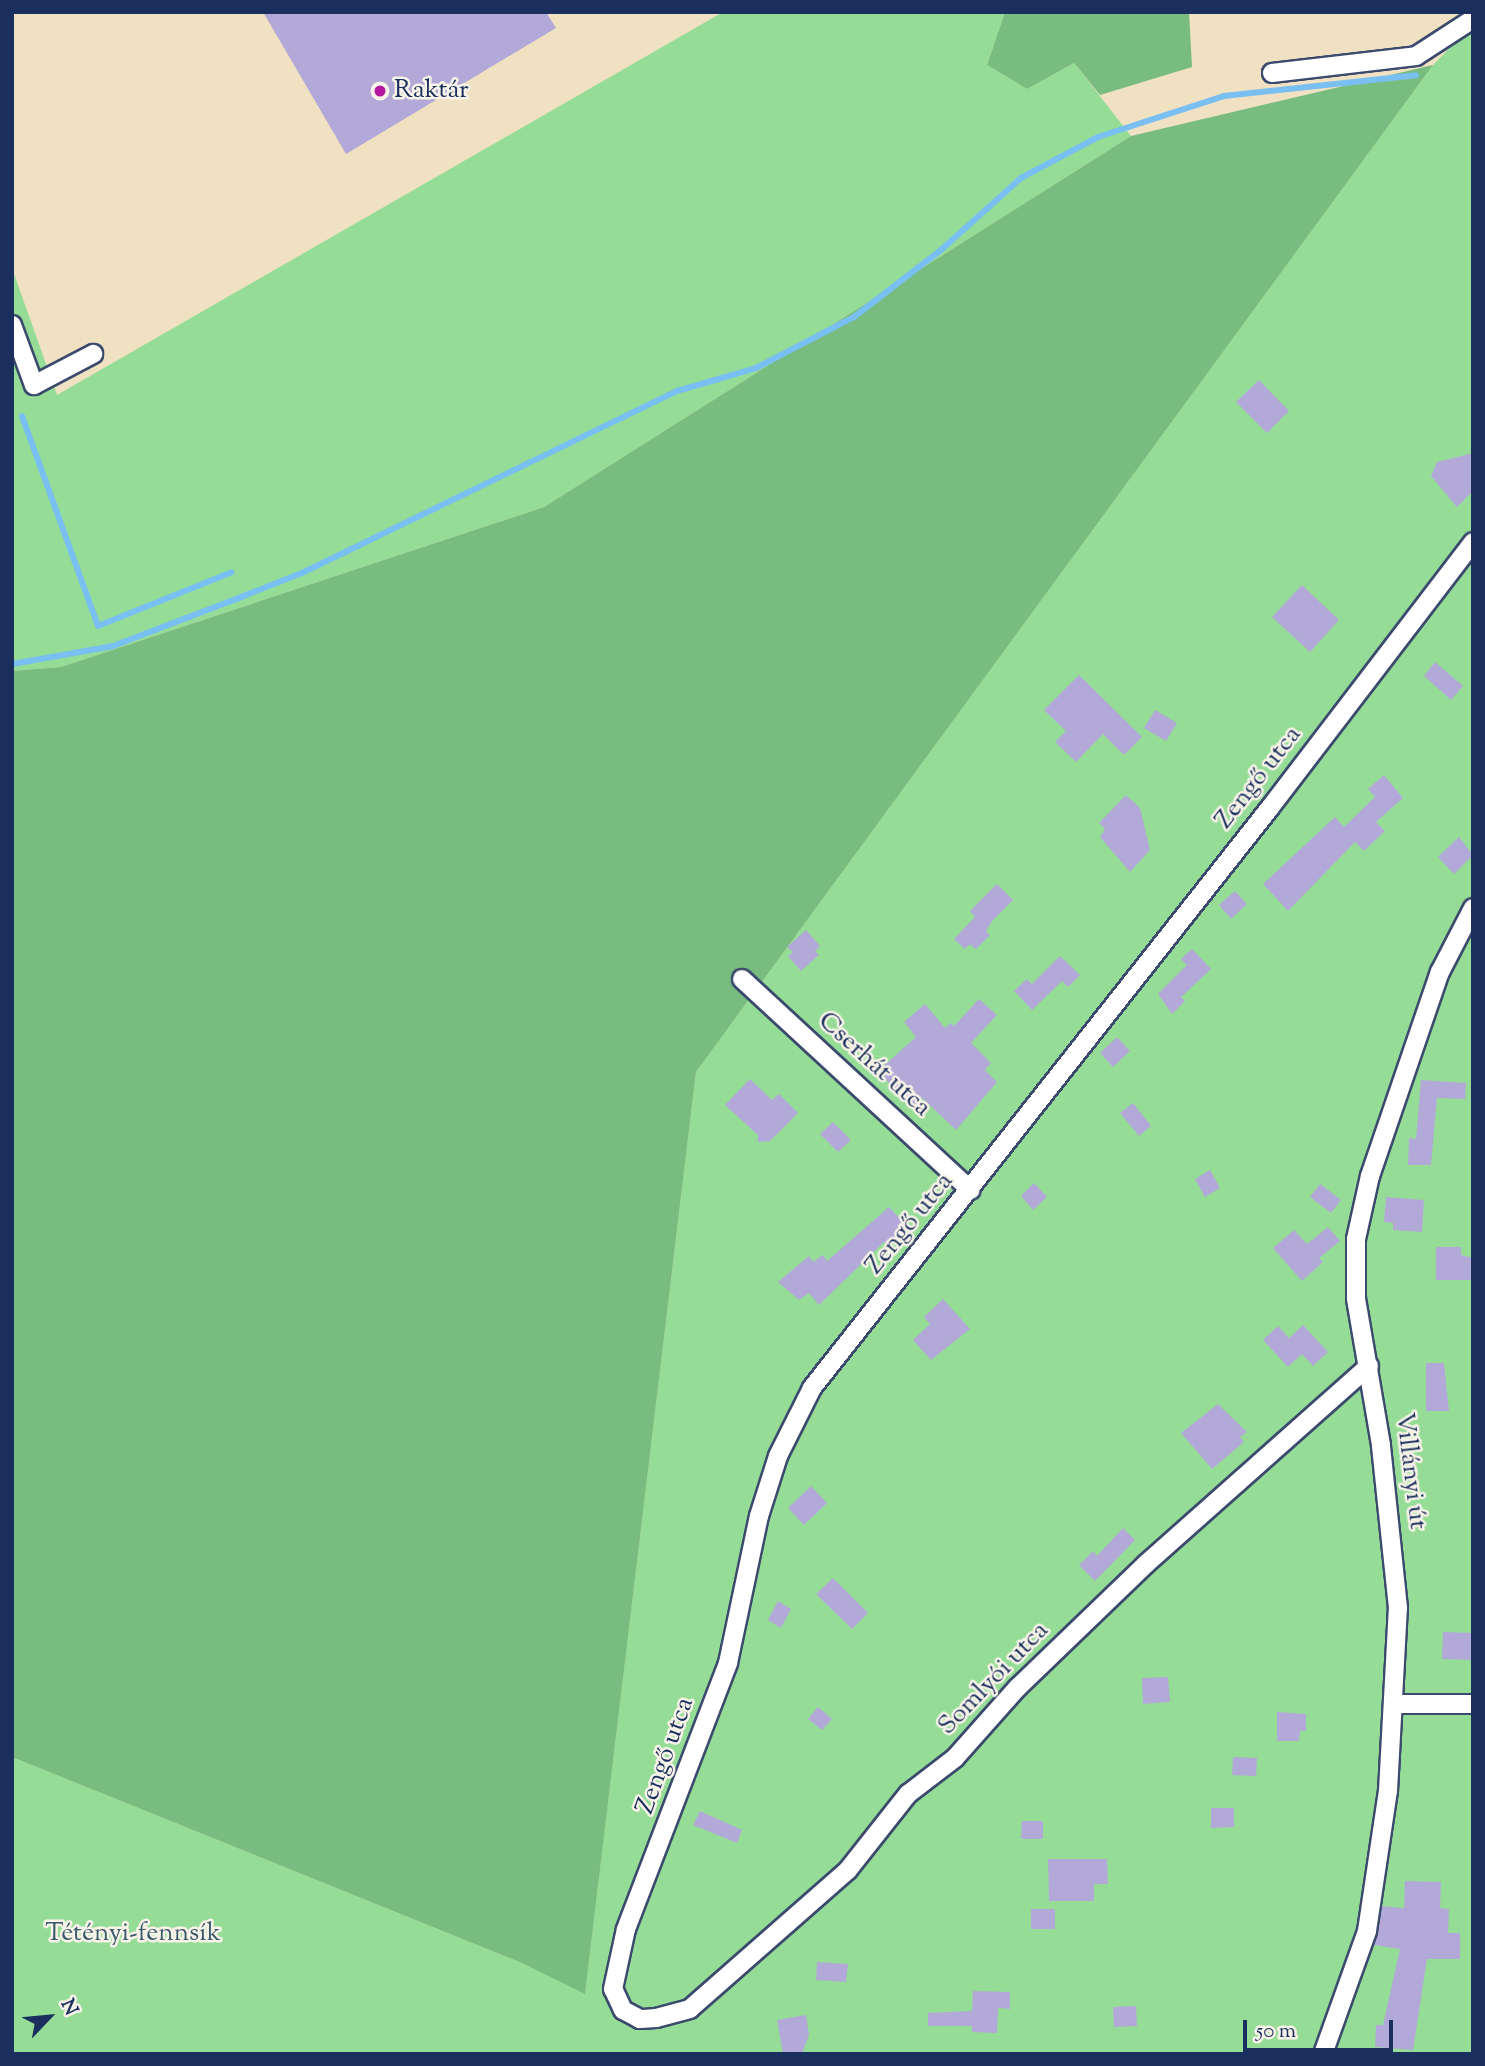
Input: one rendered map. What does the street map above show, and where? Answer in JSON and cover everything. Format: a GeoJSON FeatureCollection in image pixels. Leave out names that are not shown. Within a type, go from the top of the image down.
{"type":"FeatureCollection","features":[{"type":"Feature","properties":{"kind":"street"},"geometry":{"type":"LineString","coordinates":[[1272,73],[1416,56],[1473,19]]}},
{"type":"Feature","properties":{"kind":"street"},"geometry":{"type":"LineString","coordinates":[[12,325],[34,385],[93,354]]}},
{"type":"Feature","properties":{"kind":"street","name":"Zengő utca"},"geometry":{"type":"LineString","coordinates":[[656,2018],[640,2019],[623,2010],[614,1997],[614,1975],[626,1929],[728,1663],[759,1516],[778,1456],[812,1388],[971,1190],[1473,542]]}},
{"type":"Feature","properties":{"kind":"street","name":"Villányi út"},"geometry":{"type":"LineString","coordinates":[[1323,2054],[1367,1931],[1388,1791],[1394,1704],[1398,1608],[1368,1366],[1356,1298],[1359,1217],[1440,972],[1473,908]]}},
{"type":"Feature","properties":{"kind":"street","name":"Cserhát utca"},"geometry":{"type":"LineString","coordinates":[[742,979],[971,1190]]}},
{"type":"Feature","properties":{"kind":"street","name":"Somlyói utca"},"geometry":{"type":"LineString","coordinates":[[656,2018],[690,2009],[848,1870],[908,1794],[955,1758],[1018,1687],[1199,1514],[1368,1366]]}},
{"type":"Feature","properties":{"kind":"street"},"geometry":{"type":"LineString","coordinates":[[1394,1704],[1473,1704]]}},
{"type":"Feature","properties":{"kind":"green space"},"geometry":{"type":"Polygon","coordinates":[[[723,12],[1005,12],[987,65],[1027,89],[1074,63],[1131,136],[544,507],[61,667],[12,671],[12,268],[57,395],[723,12]]]}},
{"type":"Feature","properties":{"kind":"green space"},"geometry":{"type":"Polygon","coordinates":[[[1005,12],[1189,12],[1192,67],[1100,95],[1074,63],[1027,89],[987,65],[1005,12]]]}},
{"type":"Feature","properties":{"kind":"green space","name":"Tétényi-fennsík"},"geometry":{"type":"Polygon","coordinates":[[[1473,24],[1473,2054],[12,2054],[12,1757],[522,1963],[585,1993],[696,1072],[1433,65],[1473,24]]]}},
{"type":"Feature","properties":{"kind":"green space"},"geometry":{"type":"Polygon","coordinates":[[[1433,65],[696,1072],[585,1994],[522,1963],[12,1757],[12,671],[61,667],[544,507],[1131,136],[1433,65]]]}},
{"type":"Feature","properties":{"kind":"building","name":"Raktár"},"geometry":{"type":"Polygon","coordinates":[[[263,12],[546,12],[556,28],[346,154],[263,12]]]}},
{"type":"Feature","properties":{"kind":"building"},"geometry":{"type":"Polygon","coordinates":[[[1259,380],[1289,411],[1267,433],[1236,402],[1259,380]]]}},
{"type":"Feature","properties":{"kind":"building"},"geometry":{"type":"Polygon","coordinates":[[[1473,453],[1473,491],[1457,507],[1431,476],[1437,462],[1473,453]]]}},
{"type":"Feature","properties":{"kind":"building"},"geometry":{"type":"Polygon","coordinates":[[[1302,585],[1339,620],[1310,652],[1272,617],[1302,585]]]}},
{"type":"Feature","properties":{"kind":"building"},"geometry":{"type":"Polygon","coordinates":[[[1435,662],[1463,686],[1451,700],[1424,676],[1435,662]]]}},
{"type":"Feature","properties":{"kind":"building"},"geometry":{"type":"Polygon","coordinates":[[[1079,675],[1142,737],[1124,755],[1103,734],[1076,762],[1055,742],[1066,731],[1044,710],[1079,675]]]}},
{"type":"Feature","properties":{"kind":"building"},"geometry":{"type":"Polygon","coordinates":[[[1155,710],[1177,723],[1166,741],[1144,728],[1155,710]]]}},
{"type":"Feature","properties":{"kind":"building"},"geometry":{"type":"Polygon","coordinates":[[[1384,775],[1403,798],[1376,822],[1385,831],[1364,851],[1355,842],[1288,911],[1263,884],[1335,817],[1344,827],[1375,797],[1368,789],[1384,775]]]}},
{"type":"Feature","properties":{"kind":"building"},"geometry":{"type":"Polygon","coordinates":[[[1126,795],[1140,808],[1150,850],[1130,872],[1100,837],[1105,829],[1099,823],[1126,795]]]}},
{"type":"Feature","properties":{"kind":"building"},"geometry":{"type":"Polygon","coordinates":[[[1459,837],[1473,855],[1454,874],[1438,857],[1459,837]]]}},
{"type":"Feature","properties":{"kind":"building"},"geometry":{"type":"Polygon","coordinates":[[[997,884],[1013,900],[992,921],[986,931],[990,935],[976,949],[970,944],[965,949],[954,939],[975,917],[970,911],[997,884]]]}},
{"type":"Feature","properties":{"kind":"building"},"geometry":{"type":"Polygon","coordinates":[[[1235,891],[1247,904],[1231,919],[1219,905],[1235,891]]]}},
{"type":"Feature","properties":{"kind":"building"},"geometry":{"type":"Polygon","coordinates":[[[806,930],[820,946],[815,951],[819,955],[801,971],[788,956],[793,952],[787,947],[806,930]]]}},
{"type":"Feature","properties":{"kind":"building"},"geometry":{"type":"Polygon","coordinates":[[[1192,949],[1211,969],[1181,997],[1185,1001],[1172,1014],[1158,994],[1187,965],[1181,959],[1192,949]]]}},
{"type":"Feature","properties":{"kind":"building"},"geometry":{"type":"Polygon","coordinates":[[[1060,956],[1080,975],[1068,987],[1062,981],[1032,1010],[1014,991],[1027,979],[1032,984],[1060,956]]]}},
{"type":"Feature","properties":{"kind":"building"},"geometry":{"type":"Polygon","coordinates":[[[979,999],[997,1015],[971,1043],[991,1063],[985,1070],[997,1082],[956,1130],[922,1098],[911,1108],[878,1071],[916,1037],[904,1022],[925,1004],[945,1028],[951,1023],[954,1026],[979,999]]]}},
{"type":"Feature","properties":{"kind":"building"},"geometry":{"type":"Polygon","coordinates":[[[1117,1037],[1130,1051],[1113,1067],[1100,1053],[1117,1037]]]}},
{"type":"Feature","properties":{"kind":"building"},"geometry":{"type":"Polygon","coordinates":[[[750,1079],[772,1100],[779,1094],[798,1113],[770,1141],[758,1142],[758,1135],[725,1105],[750,1079]]]}},
{"type":"Feature","properties":{"kind":"building"},"geometry":{"type":"Polygon","coordinates":[[[1421,1080],[1466,1083],[1465,1099],[1437,1098],[1431,1165],[1408,1165],[1409,1138],[1416,1139],[1421,1080]]]}},
{"type":"Feature","properties":{"kind":"building"},"geometry":{"type":"Polygon","coordinates":[[[1133,1103],[1151,1126],[1139,1136],[1120,1113],[1133,1103]]]}},
{"type":"Feature","properties":{"kind":"building"},"geometry":{"type":"Polygon","coordinates":[[[833,1122],[851,1140],[838,1152],[820,1134],[833,1122]]]}},
{"type":"Feature","properties":{"kind":"building"},"geometry":{"type":"Polygon","coordinates":[[[1210,1170],[1220,1188],[1205,1197],[1195,1179],[1210,1170]]]}},
{"type":"Feature","properties":{"kind":"building"},"geometry":{"type":"Polygon","coordinates":[[[1034,1183],[1047,1197],[1033,1210],[1021,1196],[1034,1183]]]}},
{"type":"Feature","properties":{"kind":"building"},"geometry":{"type":"Polygon","coordinates":[[[1320,1184],[1341,1200],[1331,1213],[1310,1197],[1320,1184]]]}},
{"type":"Feature","properties":{"kind":"building"},"geometry":{"type":"Polygon","coordinates":[[[1386,1197],[1424,1200],[1422,1232],[1393,1230],[1393,1223],[1384,1222],[1386,1197]]]}},
{"type":"Feature","properties":{"kind":"building"},"geometry":{"type":"Polygon","coordinates":[[[889,1207],[908,1227],[888,1246],[884,1242],[819,1305],[809,1293],[799,1300],[778,1282],[809,1256],[813,1262],[823,1255],[827,1261],[889,1207]]]}},
{"type":"Feature","properties":{"kind":"building"},"geometry":{"type":"Polygon","coordinates":[[[1328,1227],[1340,1241],[1319,1258],[1323,1262],[1302,1281],[1273,1248],[1294,1230],[1307,1244],[1328,1227]]]}},
{"type":"Feature","properties":{"kind":"building"},"geometry":{"type":"Polygon","coordinates":[[[1436,1247],[1461,1247],[1461,1255],[1473,1258],[1473,1280],[1436,1280],[1436,1247]]]}},
{"type":"Feature","properties":{"kind":"building"},"geometry":{"type":"Polygon","coordinates":[[[943,1299],[970,1329],[931,1360],[913,1340],[930,1324],[924,1317],[943,1299]]]}},
{"type":"Feature","properties":{"kind":"building"},"geometry":{"type":"Polygon","coordinates":[[[1303,1325],[1328,1352],[1313,1366],[1302,1354],[1288,1367],[1263,1340],[1278,1326],[1289,1338],[1303,1325]]]}},
{"type":"Feature","properties":{"kind":"building"},"geometry":{"type":"Polygon","coordinates":[[[1426,1363],[1444,1363],[1449,1411],[1426,1411],[1426,1363]]]}},
{"type":"Feature","properties":{"kind":"building"},"geometry":{"type":"Polygon","coordinates":[[[1218,1404],[1247,1432],[1240,1437],[1244,1442],[1212,1469],[1181,1433],[1218,1404]]]}},
{"type":"Feature","properties":{"kind":"building"},"geometry":{"type":"Polygon","coordinates":[[[811,1486],[827,1503],[804,1525],[788,1508],[811,1486]]]}},
{"type":"Feature","properties":{"kind":"building"},"geometry":{"type":"Polygon","coordinates":[[[1123,1528],[1135,1540],[1095,1581],[1079,1565],[1093,1551],[1097,1556],[1123,1528]]]}},
{"type":"Feature","properties":{"kind":"building"},"geometry":{"type":"Polygon","coordinates":[[[833,1578],[868,1613],[852,1629],[816,1594],[833,1578]]]}},
{"type":"Feature","properties":{"kind":"building"},"geometry":{"type":"Polygon","coordinates":[[[778,1601],[791,1609],[781,1628],[768,1620],[778,1601]]]}},
{"type":"Feature","properties":{"kind":"building"},"geometry":{"type":"Polygon","coordinates":[[[1443,1632],[1472,1633],[1471,1660],[1442,1659],[1443,1632]]]}},
{"type":"Feature","properties":{"kind":"building"},"geometry":{"type":"Polygon","coordinates":[[[1168,1677],[1170,1702],[1143,1704],[1142,1678],[1168,1677]]]}},
{"type":"Feature","properties":{"kind":"building"},"geometry":{"type":"Polygon","coordinates":[[[818,1707],[832,1719],[822,1730],[808,1719],[818,1707]]]}},
{"type":"Feature","properties":{"kind":"building"},"geometry":{"type":"Polygon","coordinates":[[[1277,1712],[1306,1714],[1306,1731],[1300,1731],[1299,1741],[1277,1741],[1277,1712]]]}},
{"type":"Feature","properties":{"kind":"building"},"geometry":{"type":"Polygon","coordinates":[[[1233,1757],[1257,1758],[1256,1776],[1232,1775],[1233,1757]]]}},
{"type":"Feature","properties":{"kind":"building"},"geometry":{"type":"Polygon","coordinates":[[[1211,1808],[1234,1808],[1234,1827],[1211,1828],[1211,1808]]]}},
{"type":"Feature","properties":{"kind":"building"},"geometry":{"type":"Polygon","coordinates":[[[700,1811],[742,1830],[737,1843],[693,1825],[700,1811]]]}},
{"type":"Feature","properties":{"kind":"building"},"geometry":{"type":"Polygon","coordinates":[[[1022,1821],[1043,1821],[1043,1839],[1021,1839],[1022,1821]]]}},
{"type":"Feature","properties":{"kind":"building"},"geometry":{"type":"Polygon","coordinates":[[[1048,1859],[1107,1859],[1108,1884],[1094,1884],[1094,1901],[1049,1901],[1048,1859]]]}},
{"type":"Feature","properties":{"kind":"building"},"geometry":{"type":"Polygon","coordinates":[[[1405,1881],[1441,1882],[1440,1908],[1449,1909],[1448,1933],[1460,1933],[1460,1959],[1427,1959],[1413,2050],[1375,2047],[1376,2025],[1383,2025],[1400,1949],[1374,1945],[1382,1906],[1404,1908],[1405,1881]]]}},
{"type":"Feature","properties":{"kind":"building"},"geometry":{"type":"Polygon","coordinates":[[[1031,1909],[1055,1909],[1055,1929],[1031,1929],[1031,1909]]]}},
{"type":"Feature","properties":{"kind":"building"},"geometry":{"type":"Polygon","coordinates":[[[817,1962],[848,1964],[846,1982],[816,1980],[817,1962]]]}},
{"type":"Feature","properties":{"kind":"building"},"geometry":{"type":"Polygon","coordinates":[[[973,1991],[1010,1992],[1010,2009],[998,2008],[997,2033],[972,2032],[972,2026],[928,2026],[928,2013],[972,2011],[973,1991]]]}},
{"type":"Feature","properties":{"kind":"building"},"geometry":{"type":"Polygon","coordinates":[[[1136,2006],[1137,2026],[1114,2027],[1113,2007],[1136,2006]]]}},
{"type":"Feature","properties":{"kind":"building"},"geometry":{"type":"Polygon","coordinates":[[[806,2015],[809,2035],[802,2054],[783,2054],[777,2020],[806,2015]]]}},
{"type":"Feature","properties":{"kind":"waterway"},"geometry":{"type":"LineString","coordinates":[[12,664],[113,646],[302,573],[677,391],[756,368],[854,317],[941,250],[1021,178],[1098,137],[1224,96],[1416,75]]}},
{"type":"Feature","properties":{"kind":"waterway"},"geometry":{"type":"LineString","coordinates":[[22,416],[98,626],[232,572]]}},
{"type":"Feature","properties":{"kind":"place","name":"Raktár"},"geometry":{"type":"Point","coordinates":[380,91]}}]}
